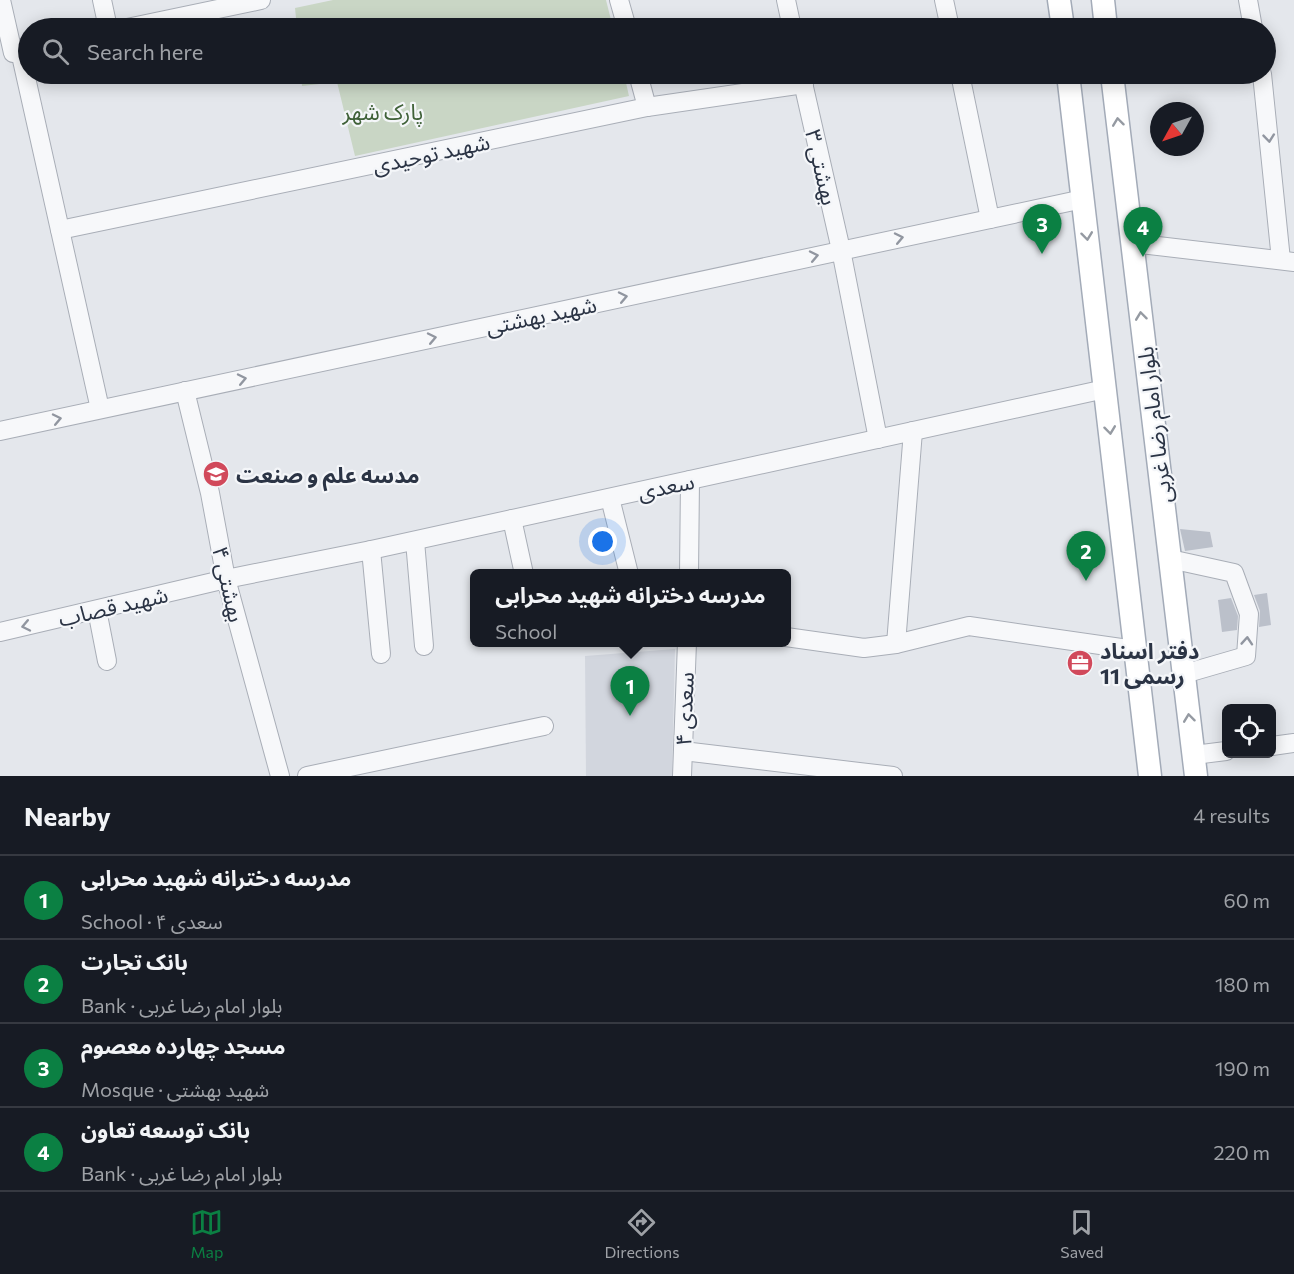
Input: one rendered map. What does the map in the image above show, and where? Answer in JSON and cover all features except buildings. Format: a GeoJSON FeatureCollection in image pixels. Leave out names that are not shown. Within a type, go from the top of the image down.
{"type":"FeatureCollection","features":[{"type":"Feature","properties":{"kind":"main road"},"geometry":{"type":"LineString","coordinates":[[1059,0],[1062,18]]}},
{"type":"Feature","properties":{"kind":"main road"},"geometry":{"type":"LineString","coordinates":[[1103,0],[1105,18]]}},
{"type":"Feature","properties":{"kind":"main road","name":"بلوار امام رضا غربی"},"geometry":{"type":"LineString","coordinates":[[1069,84],[1150,776]]}},
{"type":"Feature","properties":{"kind":"main road","name":"بلوار امام رضا غربی"},"geometry":{"type":"LineString","coordinates":[[1113,84],[1195,766]]}},
{"type":"Feature","properties":{"kind":"street"},"geometry":{"type":"LineString","coordinates":[[1,0],[15,52]]}},
{"type":"Feature","properties":{"kind":"street"},"geometry":{"type":"LineString","coordinates":[[102,0],[106,18]]}},
{"type":"Feature","properties":{"kind":"street"},"geometry":{"type":"LineString","coordinates":[[175,18],[261,0]]}},
{"type":"Feature","properties":{"kind":"street"},"geometry":{"type":"LineString","coordinates":[[619,0],[624,18]]}},
{"type":"Feature","properties":{"kind":"street"},"geometry":{"type":"LineString","coordinates":[[786,0],[790,18]]}},
{"type":"Feature","properties":{"kind":"street"},"geometry":{"type":"LineString","coordinates":[[944,0],[948,18]]}},
{"type":"Feature","properties":{"kind":"street"},"geometry":{"type":"LineString","coordinates":[[1248,0],[1251,18]]}},
{"type":"Feature","properties":{"kind":"street"},"geometry":{"type":"LineString","coordinates":[[23,84],[60,230],[100,410]]}},
{"type":"Feature","properties":{"kind":"street"},"geometry":{"type":"LineString","coordinates":[[641,84],[647,107]]}},
{"type":"Feature","properties":{"kind":"street","name":"شهید توحیدی"},"geometry":{"type":"LineString","coordinates":[[60,230],[647,107],[774,84]]}},
{"type":"Feature","properties":{"kind":"street","name":"بهشتی ۳"},"geometry":{"type":"LineString","coordinates":[[803,84],[841,250],[878,439]]}},
{"type":"Feature","properties":{"kind":"street"},"geometry":{"type":"LineString","coordinates":[[962,84],[990,219]]}},
{"type":"Feature","properties":{"kind":"street"},"geometry":{"type":"LineString","coordinates":[[1132,243],[1288,261],[1264,84]]}},
{"type":"Feature","properties":{"kind":"street","name":"شهید بهشتی"},"geometry":{"type":"LineString","coordinates":[[0,431],[1083,198]]}},
{"type":"Feature","properties":{"kind":"street","name":"سعدی"},"geometry":{"type":"LineString","coordinates":[[226,579],[415,541],[1105,389]]}},
{"type":"Feature","properties":{"kind":"street","name":"بهشتی ۴"},"geometry":{"type":"LineString","coordinates":[[184,391],[210,493],[226,579],[280,776]]}},
{"type":"Feature","properties":{"kind":"street"},"geometry":{"type":"LineString","coordinates":[[896,644],[913,431]]}},
{"type":"Feature","properties":{"kind":"street"},"geometry":{"type":"LineString","coordinates":[[689,569],[690,480]]}},
{"type":"Feature","properties":{"kind":"street"},"geometry":{"type":"LineString","coordinates":[[610,498],[628,569]]}},
{"type":"Feature","properties":{"kind":"street"},"geometry":{"type":"LineString","coordinates":[[512,519],[523,569]]}},
{"type":"Feature","properties":{"kind":"street"},"geometry":{"type":"LineString","coordinates":[[415,541],[424,646]]}},
{"type":"Feature","properties":{"kind":"street"},"geometry":{"type":"LineString","coordinates":[[370,550],[381,654]]}},
{"type":"Feature","properties":{"kind":"street"},"geometry":{"type":"LineString","coordinates":[[1170,559],[1234,573],[1249,614],[1246,656],[1184,674]]}},
{"type":"Feature","properties":{"kind":"street","name":"شهید قصاب"},"geometry":{"type":"LineString","coordinates":[[0,632],[226,579]]}},
{"type":"Feature","properties":{"kind":"street"},"geometry":{"type":"LineString","coordinates":[[97,610],[107,661]]}},
{"type":"Feature","properties":{"kind":"street"},"geometry":{"type":"LineString","coordinates":[[791,638],[864,648],[896,644],[969,626],[1135,650]]}},
{"type":"Feature","properties":{"kind":"street","name":"سعدی ۴"},"geometry":{"type":"LineString","coordinates":[[682,776],[687,647]]}},
{"type":"Feature","properties":{"kind":"street"},"geometry":{"type":"LineString","coordinates":[[308,776],[544,726]]}},
{"type":"Feature","properties":{"kind":"street"},"geometry":{"type":"LineString","coordinates":[[1276,745],[1294,743]]}},
{"type":"Feature","properties":{"kind":"street"},"geometry":{"type":"LineString","coordinates":[[683,751],[781,769],[893,776]]}},
{"type":"Feature","properties":{"kind":"street"},"geometry":{"type":"LineString","coordinates":[[1195,766],[1222,753]]}},
{"type":"Feature","properties":{"kind":"shaded area"},"geometry":{"type":"Polygon","coordinates":[[[675,649],[672,776],[586,776],[585,656],[675,649]]]}},
{"type":"Feature","properties":{"kind":"green space"},"geometry":{"type":"Polygon","coordinates":[[[333,0],[606,0],[610,18],[296,18],[295,8],[333,0]]]}},
{"type":"Feature","properties":{"kind":"green space","name":"پارک شهر"},"geometry":{"type":"Polygon","coordinates":[[[337,84],[626,84],[629,96],[355,156],[337,84]]]}},
{"type":"Feature","properties":{"kind":"place","name":"مسجد چهارده معصوم"},"geometry":{"type":"Point","coordinates":[1042,254]}},
{"type":"Feature","properties":{"kind":"place","name":"بانک توسعه تعاون"},"geometry":{"type":"Point","coordinates":[1143,257]}},
{"type":"Feature","properties":{"kind":"place","name":"مدسه علم و صنعت"},"geometry":{"type":"Point","coordinates":[216,474]}},
{"type":"Feature","properties":{"kind":"place","name":"بانک تجارت"},"geometry":{"type":"Point","coordinates":[1086,581]}},
{"type":"Feature","properties":{"kind":"place","name":"دفتر اسناد رسمی 11"},"geometry":{"type":"Point","coordinates":[1080,663]}},
{"type":"Feature","properties":{"kind":"place","name":"مدرسه دخترانه شهید محرابی"},"geometry":{"type":"Point","coordinates":[630,716]}}]}
